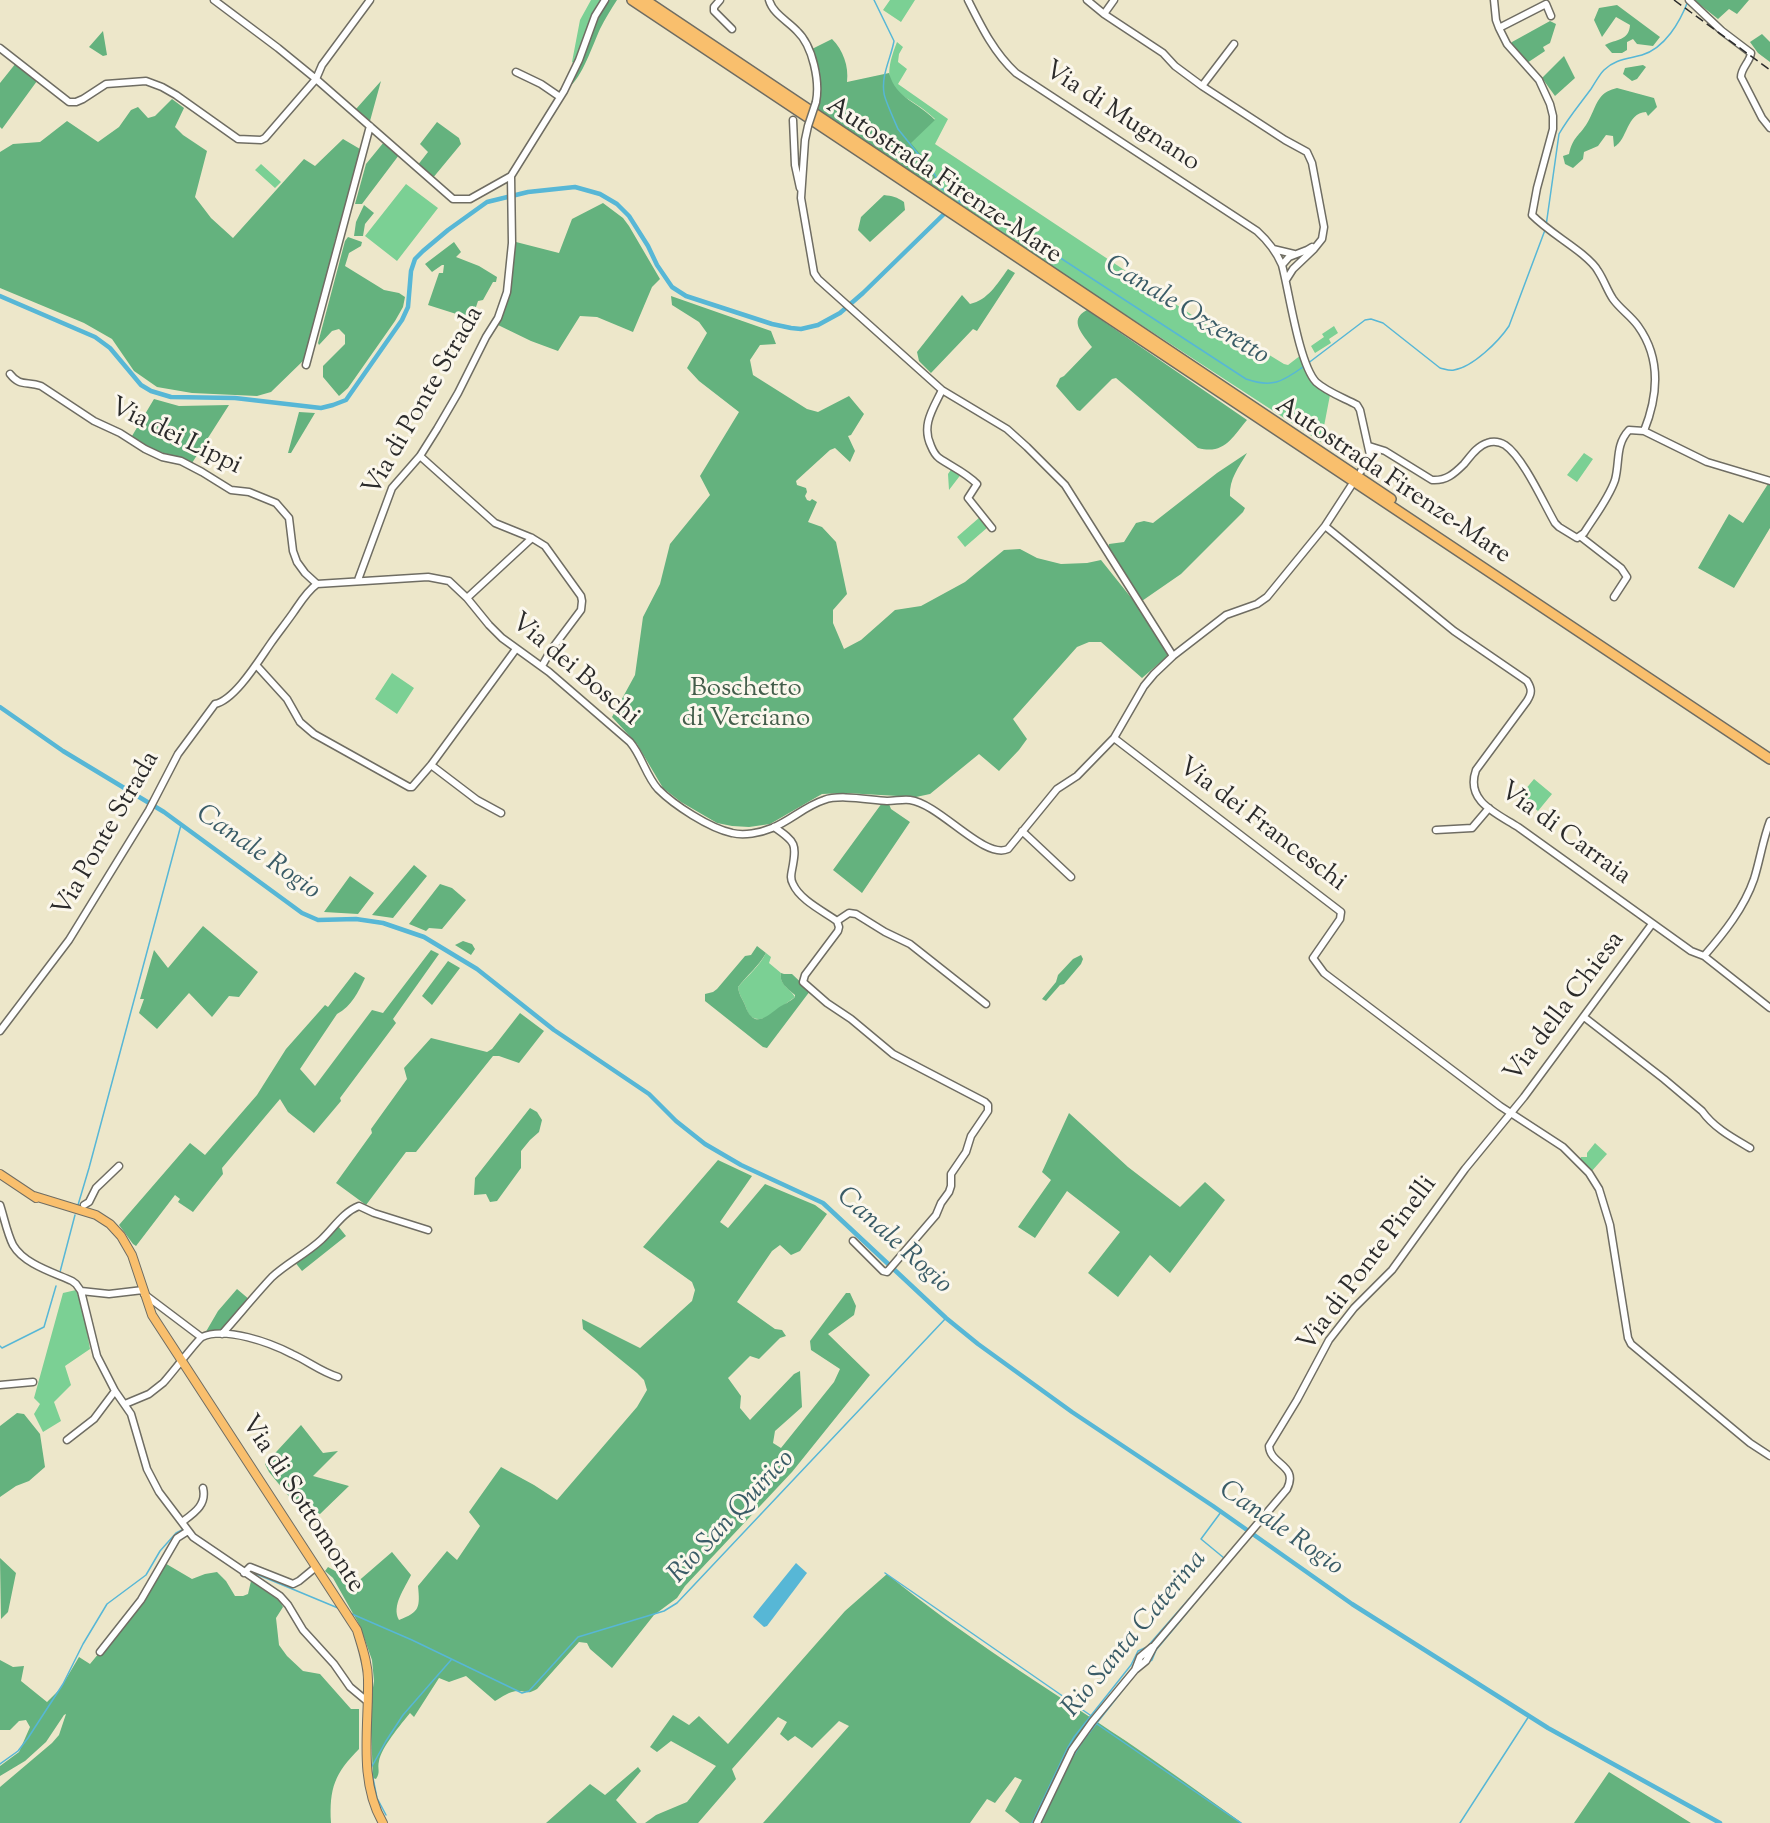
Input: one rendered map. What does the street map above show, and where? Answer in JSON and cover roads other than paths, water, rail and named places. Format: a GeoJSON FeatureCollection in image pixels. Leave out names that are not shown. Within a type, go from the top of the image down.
{"type":"FeatureCollection","features":[{"type":"Feature","properties":{"kind":"highway","name":"Autostrada Firenze-Mare"},"geometry":{"type":"LineString","coordinates":[[632,0],[1770,759]]}},
{"type":"Feature","properties":{"kind":"highway","name":"Autostrada Firenze-Mare"},"geometry":{"type":"LineString","coordinates":[[645,0],[1770,751]]}},
{"type":"Feature","properties":{"kind":"main road","name":"Via di Sottomonte"},"geometry":{"type":"LineString","coordinates":[[2,1178],[46,1204],[92,1217],[116,1231]]}},
{"type":"Feature","properties":{"kind":"main road","name":"Via di Sottomonte"},"geometry":{"type":"LineString","coordinates":[[34,1196],[81,1206],[99,1216],[116,1231],[132,1255],[152,1315],[357,1630],[368,1678],[369,1781],[372,1799],[383,1823]]}},
{"type":"Feature","properties":{"kind":"street"},"geometry":{"type":"LineString","coordinates":[[214,0],[316,79],[453,199],[470,199],[512,176],[560,97],[579,60],[595,16],[604,0]]}},
{"type":"Feature","properties":{"kind":"street"},"geometry":{"type":"LineString","coordinates":[[0,48],[69,102],[83,99],[106,84],[146,81],[176,95],[238,139],[261,140],[316,79],[322,65],[370,0]]}},
{"type":"Feature","properties":{"kind":"street"},"geometry":{"type":"LineString","coordinates":[[720,0],[714,7],[714,11],[732,29]]}},
{"type":"Feature","properties":{"kind":"street"},"geometry":{"type":"LineString","coordinates":[[769,0],[773,9],[800,33],[805,41],[818,84],[816,102],[807,126],[801,198]]}},
{"type":"Feature","properties":{"kind":"street","name":"Via di Mugnano"},"geometry":{"type":"LineString","coordinates":[[968,0],[994,49],[1016,73],[1257,231],[1273,249],[1282,265],[1311,376],[1318,384],[1357,405],[1369,446]]}},
{"type":"Feature","properties":{"kind":"street"},"geometry":{"type":"LineString","coordinates":[[1088,0],[1104,14],[1163,53],[1175,66],[1202,86],[1306,152],[1312,163],[1324,227],[1322,239],[1286,280]]}},
{"type":"Feature","properties":{"kind":"street"},"geometry":{"type":"LineString","coordinates":[[1104,14],[1114,0]]}},
{"type":"Feature","properties":{"kind":"street"},"geometry":{"type":"LineString","coordinates":[[1494,0],[1499,28],[1510,48],[1539,80],[1551,107],[1553,129],[1532,213],[1542,224],[1584,255],[1598,270],[1608,292],[1638,325],[1649,346],[1655,368],[1655,393],[1651,414],[1644,431]]}},
{"type":"Feature","properties":{"kind":"street"},"geometry":{"type":"LineString","coordinates":[[1689,0],[1722,31],[1751,53],[1741,77],[1762,118],[1770,128]]}},
{"type":"Feature","properties":{"kind":"street"},"geometry":{"type":"LineString","coordinates":[[1499,28],[1546,4],[1551,16]]}},
{"type":"Feature","properties":{"kind":"street"},"geometry":{"type":"LineString","coordinates":[[1202,86],[1234,44]]}},
{"type":"Feature","properties":{"kind":"street"},"geometry":{"type":"LineString","coordinates":[[516,72],[541,84],[560,97]]}},
{"type":"Feature","properties":{"kind":"street"},"geometry":{"type":"LineString","coordinates":[[793,120],[795,165],[814,273],[818,279],[942,390],[1007,429],[1065,485],[1173,656]]}},
{"type":"Feature","properties":{"kind":"street"},"geometry":{"type":"LineString","coordinates":[[306,365],[370,126]]}},
{"type":"Feature","properties":{"kind":"street","name":"Via di Ponte Strada"},"geometry":{"type":"LineString","coordinates":[[358,580],[392,488],[420,456],[453,402],[503,305],[507,292],[512,243],[512,176]]}},
{"type":"Feature","properties":{"kind":"street"},"geometry":{"type":"LineString","coordinates":[[1282,265],[1289,257],[1307,250],[1322,239]]}},
{"type":"Feature","properties":{"kind":"street"},"geometry":{"type":"LineString","coordinates":[[1273,249],[1295,254]]}},
{"type":"Feature","properties":{"kind":"street"},"geometry":{"type":"LineString","coordinates":[[1282,265],[1296,266]]}},
{"type":"Feature","properties":{"kind":"street","name":"Via dei Lippi"},"geometry":{"type":"LineString","coordinates":[[10,374],[22,383],[33,383],[46,389],[94,421],[120,433],[145,449],[162,457],[181,461],[231,490],[249,492],[276,503],[289,518],[293,551],[297,562],[317,584]]}},
{"type":"Feature","properties":{"kind":"street"},"geometry":{"type":"LineString","coordinates":[[942,390],[928,420],[929,441],[936,457],[969,476],[977,484],[968,498],[992,528]]}},
{"type":"Feature","properties":{"kind":"street"},"geometry":{"type":"LineString","coordinates":[[1581,537],[1611,488],[1617,472],[1619,447],[1629,430],[1644,431],[1707,462],[1770,481]]}},
{"type":"Feature","properties":{"kind":"street"},"geometry":{"type":"LineString","coordinates":[[1361,471],[1370,455],[1369,446],[1385,451],[1432,480],[1445,479],[1456,472],[1484,444],[1500,443],[1514,455],[1535,485],[1555,523],[1574,537],[1581,537],[1624,572],[1627,577],[1614,597]]}},
{"type":"Feature","properties":{"kind":"street"},"geometry":{"type":"LineString","coordinates":[[420,456],[495,523],[532,538],[545,546],[581,596],[581,610],[542,666]]}},
{"type":"Feature","properties":{"kind":"street","name":"Via dei Boschi"},"geometry":{"type":"LineString","coordinates":[[358,580],[435,578],[449,581],[467,598],[489,625],[516,649],[542,666],[630,742],[657,788],[687,811],[717,829],[734,834],[753,833],[774,827],[824,800],[837,798],[909,800],[923,803],[982,844],[998,851],[1008,849],[1057,789],[1077,776],[1114,738],[1144,686],[1173,656],[1226,615],[1257,604],[1267,597],[1324,525],[1351,486]]}},
{"type":"Feature","properties":{"kind":"street","name":"Via di Carraia"},"geometry":{"type":"LineString","coordinates":[[1324,525],[1454,631],[1527,681],[1531,687],[1531,694],[1476,770],[1472,781],[1474,790],[1481,801],[1652,924],[1691,951],[1704,956],[1770,1008]]}},
{"type":"Feature","properties":{"kind":"street"},"geometry":{"type":"LineString","coordinates":[[467,598],[532,538]]}},
{"type":"Feature","properties":{"kind":"street"},"geometry":{"type":"LineString","coordinates":[[358,580],[317,584],[304,598],[256,666],[287,699],[300,722],[314,734],[409,787],[412,787],[431,765],[516,649]]}},
{"type":"Feature","properties":{"kind":"street","name":"Via Ponte Strada"},"geometry":{"type":"LineString","coordinates":[[0,1031],[69,940],[149,810],[178,754],[215,704],[229,697],[256,666]]}},
{"type":"Feature","properties":{"kind":"street","name":"Via dei Franceschi"},"geometry":{"type":"LineString","coordinates":[[1114,738],[1341,912],[1340,918],[1313,958],[1324,973],[1510,1113]]}},
{"type":"Feature","properties":{"kind":"street"},"geometry":{"type":"LineString","coordinates":[[431,765],[477,800],[501,813]]}},
{"type":"Feature","properties":{"kind":"street"},"geometry":{"type":"LineString","coordinates":[[1436,830],[1472,828],[1489,808]]}},
{"type":"Feature","properties":{"kind":"street"},"geometry":{"type":"LineString","coordinates":[[1704,956],[1744,904],[1754,879],[1770,820]]}},
{"type":"Feature","properties":{"kind":"street"},"geometry":{"type":"LineString","coordinates":[[774,827],[791,840],[795,848],[791,874],[794,886],[804,898],[837,921],[839,927],[805,975],[803,982],[893,1054],[988,1105],[988,1111],[971,1136],[966,1152],[951,1174],[949,1192],[936,1215],[889,1270],[883,1271],[853,1241]]}},
{"type":"Feature","properties":{"kind":"street"},"geometry":{"type":"LineString","coordinates":[[1022,831],[1071,877]]}},
{"type":"Feature","properties":{"kind":"street"},"geometry":{"type":"LineString","coordinates":[[837,921],[849,913],[856,914],[917,949],[986,1004]]}},
{"type":"Feature","properties":{"kind":"street","name":"Via della Chiesa"},"geometry":{"type":"LineString","coordinates":[[1510,1113],[1652,924]]}},
{"type":"Feature","properties":{"kind":"street"},"geometry":{"type":"LineString","coordinates":[[1584,1017],[1664,1078],[1728,1135],[1750,1148]]}},
{"type":"Feature","properties":{"kind":"street"},"geometry":{"type":"LineString","coordinates":[[1510,1113],[1563,1147],[1589,1173],[1599,1189],[1610,1225],[1628,1338],[1631,1344],[1750,1443],[1770,1456]]}},
{"type":"Feature","properties":{"kind":"street","name":"Via di Ponte Pinelli"},"geometry":{"type":"LineString","coordinates":[[1037,1823],[1072,1750],[1092,1722],[1135,1670],[1146,1661],[1154,1646],[1287,1489],[1290,1483],[1289,1473],[1269,1451],[1269,1446],[1329,1341],[1354,1308],[1392,1270],[1465,1169],[1510,1113]]}},
{"type":"Feature","properties":{"kind":"street"},"geometry":{"type":"LineString","coordinates":[[81,1206],[88,1202],[96,1188],[119,1166]]}},
{"type":"Feature","properties":{"kind":"street"},"geometry":{"type":"LineString","coordinates":[[0,1205],[11,1241],[18,1253],[37,1265],[72,1281],[81,1291],[97,1356],[115,1391],[131,1414],[147,1469],[159,1492],[193,1537],[280,1596],[303,1630],[334,1664],[350,1687],[368,1702]]}},
{"type":"Feature","properties":{"kind":"street"},"geometry":{"type":"LineString","coordinates":[[222,1334],[272,1278],[333,1229],[349,1210],[359,1206],[428,1230]]}},
{"type":"Feature","properties":{"kind":"street"},"geometry":{"type":"LineString","coordinates":[[81,1291],[109,1294],[143,1292],[201,1337]]}},
{"type":"Feature","properties":{"kind":"street"},"geometry":{"type":"LineString","coordinates":[[125,1404],[157,1389],[201,1337],[222,1334],[273,1345],[338,1377]]}},
{"type":"Feature","properties":{"kind":"street"},"geometry":{"type":"LineString","coordinates":[[0,1385],[33,1382]]}},
{"type":"Feature","properties":{"kind":"street"},"geometry":{"type":"LineString","coordinates":[[67,1440],[94,1419],[115,1391]]}},
{"type":"Feature","properties":{"kind":"street"},"geometry":{"type":"LineString","coordinates":[[182,1522],[198,1509],[203,1501],[203,1488]]}},
{"type":"Feature","properties":{"kind":"street"},"geometry":{"type":"LineString","coordinates":[[100,1652],[141,1600],[177,1538],[188,1531]]}},
{"type":"Feature","properties":{"kind":"street"},"geometry":{"type":"LineString","coordinates":[[246,1571],[293,1584],[316,1567]]}},
{"type":"Feature","properties":{"kind":"water"},"geometry":{"type":"Polygon","coordinates":[[[796,1563],[807,1573],[764,1627],[753,1617],[754,1615],[796,1563]]]}},
{"type":"Feature","properties":{"kind":"waterway"},"geometry":{"type":"LineString","coordinates":[[874,0],[894,41],[883,86],[884,96],[892,116],[898,129],[935,175],[941,188],[961,202]]}},
{"type":"Feature","properties":{"kind":"waterway","name":"Canale Ozzeretto"},"geometry":{"type":"LineString","coordinates":[[1546,226],[1559,134],[1604,70],[1617,61],[1642,55],[1658,47],[1671,33],[1688,1]]}},
{"type":"Feature","properties":{"kind":"waterway","name":"Canale Ozzeretto"},"geometry":{"type":"LineString","coordinates":[[0,296],[95,337],[110,348],[141,385],[151,391],[171,397],[235,398],[321,408],[346,400],[402,320],[408,307],[411,271],[415,259],[448,230],[487,202],[528,192],[575,187],[600,194],[617,204],[629,216],[672,287],[686,296],[772,324],[801,329],[818,325],[840,313],[944,214]]}},
{"type":"Feature","properties":{"kind":"waterway","name":"Canale Ozzeretto"},"geometry":{"type":"LineString","coordinates":[[958,203],[973,201],[1246,379],[1263,383],[1276,382],[1303,367]]}},
{"type":"Feature","properties":{"kind":"waterway","name":"Canale Ozzeretto"},"geometry":{"type":"LineString","coordinates":[[1307,364],[1365,320],[1371,319],[1383,323],[1440,368],[1454,370],[1469,364],[1492,346],[1509,326],[1545,230]]}},
{"type":"Feature","properties":{"kind":"waterway","name":"Canale Rogio"},"geometry":{"type":"LineString","coordinates":[[0,707],[63,751],[164,812],[302,913],[318,920],[356,919],[383,923],[424,937],[477,969],[554,1030],[649,1094],[676,1121],[705,1144],[741,1165],[823,1203],[946,1318],[1072,1412],[1213,1506],[1352,1604],[1548,1728],[1720,1823]]}},
{"type":"Feature","properties":{"kind":"waterway"},"geometry":{"type":"LineString","coordinates":[[78,1205],[181,825]]}},
{"type":"Feature","properties":{"kind":"waterway"},"geometry":{"type":"LineString","coordinates":[[60,1272],[75,1215]]}},
{"type":"Feature","properties":{"kind":"waterway"},"geometry":{"type":"LineString","coordinates":[[0,1346],[2,1348],[44,1327],[56,1286]]}},
{"type":"Feature","properties":{"kind":"waterway","name":"Rio San Quirico"},"geometry":{"type":"LineString","coordinates":[[352,1614],[522,1693],[529,1691],[578,1637],[664,1611],[677,1603],[946,1318]]}},
{"type":"Feature","properties":{"kind":"waterway","name":"Rio Santa Caterina"},"geometry":{"type":"LineString","coordinates":[[1221,1512],[1201,1539],[1224,1558]]}},
{"type":"Feature","properties":{"kind":"waterway","name":"Rio San Quirico"},"geometry":{"type":"LineString","coordinates":[[0,1764],[18,1751],[28,1738],[63,1684],[107,1604],[146,1575],[160,1551],[176,1533],[182,1530]]}},
{"type":"Feature","properties":{"kind":"waterway","name":"Rio San Quirico"},"geometry":{"type":"LineString","coordinates":[[199,1537],[245,1569]]}},
{"type":"Feature","properties":{"kind":"waterway"},"geometry":{"type":"LineString","coordinates":[[1041,1823],[1082,1742],[1137,1672],[1152,1660],[1156,1650],[1234,1556]]}},
{"type":"Feature","properties":{"kind":"waterway","name":"Rio Santa Caterina"},"geometry":{"type":"LineString","coordinates":[[1032,1823],[1074,1737],[1131,1665],[1138,1651],[1147,1647],[1217,1567]]}},
{"type":"Feature","properties":{"kind":"waterway","name":"Rio San Quirico"},"geometry":{"type":"LineString","coordinates":[[249,1571],[338,1608]]}},
{"type":"Feature","properties":{"kind":"waterway"},"geometry":{"type":"LineString","coordinates":[[885,1573],[1090,1715]]}},
{"type":"Feature","properties":{"kind":"waterway"},"geometry":{"type":"LineString","coordinates":[[386,1815],[377,1798],[371,1768],[403,1715],[451,1660]]}},
{"type":"Feature","properties":{"kind":"waterway"},"geometry":{"type":"LineString","coordinates":[[1460,1823],[1529,1716]]}},
{"type":"Feature","properties":{"kind":"waterway"},"geometry":{"type":"LineString","coordinates":[[1097,1724],[1241,1823]]}},
{"type":"Feature","properties":{"kind":"railway"},"geometry":{"type":"LineString","coordinates":[[1674,0],[1770,70]]}},
{"type":"Feature","properties":{"kind":"park label","name":"Boschetto di Verciano"},"geometry":{"type":"Point","coordinates":[746,706]}}]}
